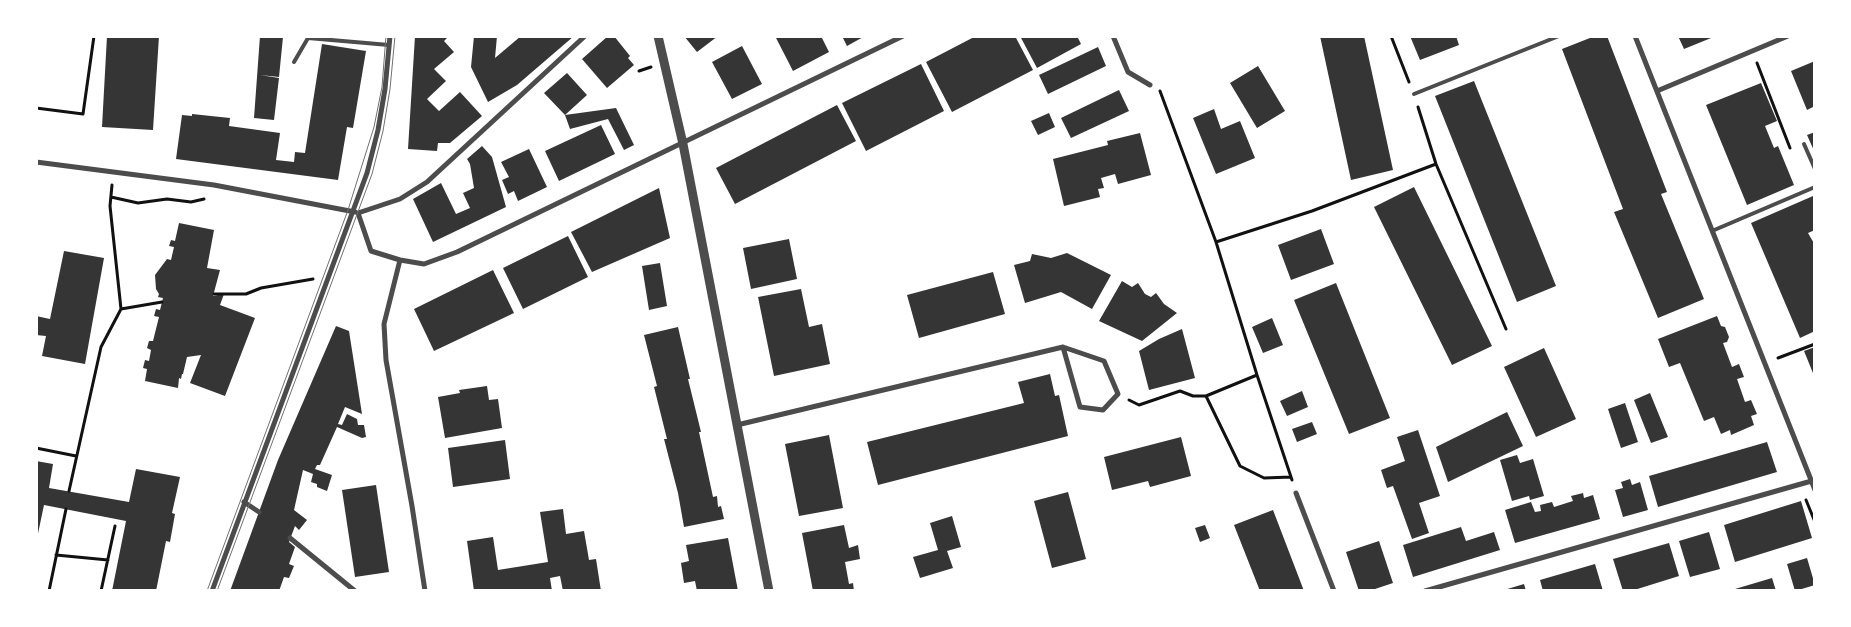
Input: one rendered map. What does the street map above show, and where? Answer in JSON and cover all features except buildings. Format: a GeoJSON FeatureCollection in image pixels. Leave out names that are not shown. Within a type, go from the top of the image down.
{"type":"FeatureCollection","features":[{"type":"Feature","properties":{"kind":"street"},"geometry":{"type":"LineString","coordinates":[[212,591],[329,277],[356,212],[378,130],[385,89],[390,36]]}},
{"type":"Feature","properties":{"kind":"street"},"geometry":{"type":"LineString","coordinates":[[36,162],[214,185],[356,212],[400,199],[427,182],[585,36]]}},
{"type":"Feature","properties":{"kind":"street"},"geometry":{"type":"LineString","coordinates":[[658,36],[683,144],[769,591]]}},
{"type":"Feature","properties":{"kind":"street"},"geometry":{"type":"LineString","coordinates":[[356,212],[371,251],[400,260],[424,264],[458,252],[903,36]]}},
{"type":"Feature","properties":{"kind":"street"},"geometry":{"type":"LineString","coordinates":[[1113,36],[1128,72],[1150,84]]}},
{"type":"Feature","properties":{"kind":"street"},"geometry":{"type":"LineString","coordinates":[[1635,36],[1813,480],[1815,490]]}},
{"type":"Feature","properties":{"kind":"street"},"geometry":{"type":"LineString","coordinates":[[1657,91],[1788,36]]}},
{"type":"Feature","properties":{"kind":"street"},"geometry":{"type":"LineString","coordinates":[[400,260],[384,324],[386,360],[425,591]]}},
{"type":"Feature","properties":{"kind":"street"},"geometry":{"type":"LineString","coordinates":[[737,425],[1063,347],[1104,361],[1118,394],[1103,410],[1080,407],[1063,347]]}},
{"type":"Feature","properties":{"kind":"street"},"geometry":{"type":"LineString","coordinates":[[1425,591],[1813,480]]}},
{"type":"Feature","properties":{"kind":"street"},"geometry":{"type":"LineString","coordinates":[[1296,493],[1334,591]]}},
{"type":"Feature","properties":{"kind":"street"},"geometry":{"type":"LineString","coordinates":[[244,502],[259,512]]}},
{"type":"Feature","properties":{"kind":"street"},"geometry":{"type":"LineString","coordinates":[[290,538],[355,591]]}},
{"type":"Feature","properties":{"kind":"lane"},"geometry":{"type":"LineString","coordinates":[[1414,94],[1559,36]]}},
{"type":"Feature","properties":{"kind":"lane"},"geometry":{"type":"LineString","coordinates":[[294,62],[308,38],[389,45]]}},
{"type":"Feature","properties":{"kind":"lane"},"geometry":{"type":"LineString","coordinates":[[1804,144],[1815,168]]}},
{"type":"Feature","properties":{"kind":"lane"},"geometry":{"type":"LineString","coordinates":[[1712,231],[1815,187]]}},
{"type":"Feature","properties":{"kind":"path"},"geometry":{"type":"LineString","coordinates":[[36,108],[82,114],[94,36]]}},
{"type":"Feature","properties":{"kind":"path"},"geometry":{"type":"LineString","coordinates":[[1391,36],[1414,94],[1436,164],[1506,329]]}},
{"type":"Feature","properties":{"kind":"path"},"geometry":{"type":"LineString","coordinates":[[1752,51],[1792,153]]}},
{"type":"Feature","properties":{"kind":"path"},"geometry":{"type":"LineString","coordinates":[[1150,84],[1162,92],[1216,242],[1296,493]]}},
{"type":"Feature","properties":{"kind":"path"},"geometry":{"type":"LineString","coordinates":[[1216,242],[1312,211],[1436,164]]}},
{"type":"Feature","properties":{"kind":"path"},"geometry":{"type":"LineString","coordinates":[[69,491],[101,347],[121,309],[110,206],[113,172]]}},
{"type":"Feature","properties":{"kind":"path"},"geometry":{"type":"LineString","coordinates":[[111,197],[138,203],[168,199],[191,202],[210,197]]}},
{"type":"Feature","properties":{"kind":"path"},"geometry":{"type":"LineString","coordinates":[[214,294],[246,294],[261,288],[329,277]]}},
{"type":"Feature","properties":{"kind":"path"},"geometry":{"type":"LineString","coordinates":[[121,309],[162,302]]}},
{"type":"Feature","properties":{"kind":"path"},"geometry":{"type":"LineString","coordinates":[[1766,363],[1815,344]]}},
{"type":"Feature","properties":{"kind":"path"},"geometry":{"type":"LineString","coordinates":[[1118,394],[1139,405],[1180,392],[1193,396],[1206,396],[1257,375]]}},
{"type":"Feature","properties":{"kind":"path"},"geometry":{"type":"LineString","coordinates":[[1206,396],[1240,466],[1264,478],[1291,477]]}},
{"type":"Feature","properties":{"kind":"path"},"geometry":{"type":"LineString","coordinates":[[36,448],[76,456]]}},
{"type":"Feature","properties":{"kind":"path"},"geometry":{"type":"LineString","coordinates":[[1804,494],[1815,522]]}},
{"type":"Feature","properties":{"kind":"path"},"geometry":{"type":"LineString","coordinates":[[49,591],[66,509]]}},
{"type":"Feature","properties":{"kind":"path"},"geometry":{"type":"LineString","coordinates":[[101,591],[115,526]]}},
{"type":"Feature","properties":{"kind":"path"},"geometry":{"type":"LineString","coordinates":[[56,555],[108,560]]}},
{"type":"Feature","properties":{"kind":"tram line"},"geometry":{"type":"LineString","coordinates":[[207,591],[348,210],[374,127],[382,87],[386,36]]}},
{"type":"Feature","properties":{"kind":"tram line"},"geometry":{"type":"LineString","coordinates":[[217,591],[372,174],[383,131],[390,89],[395,36]]}}]}
